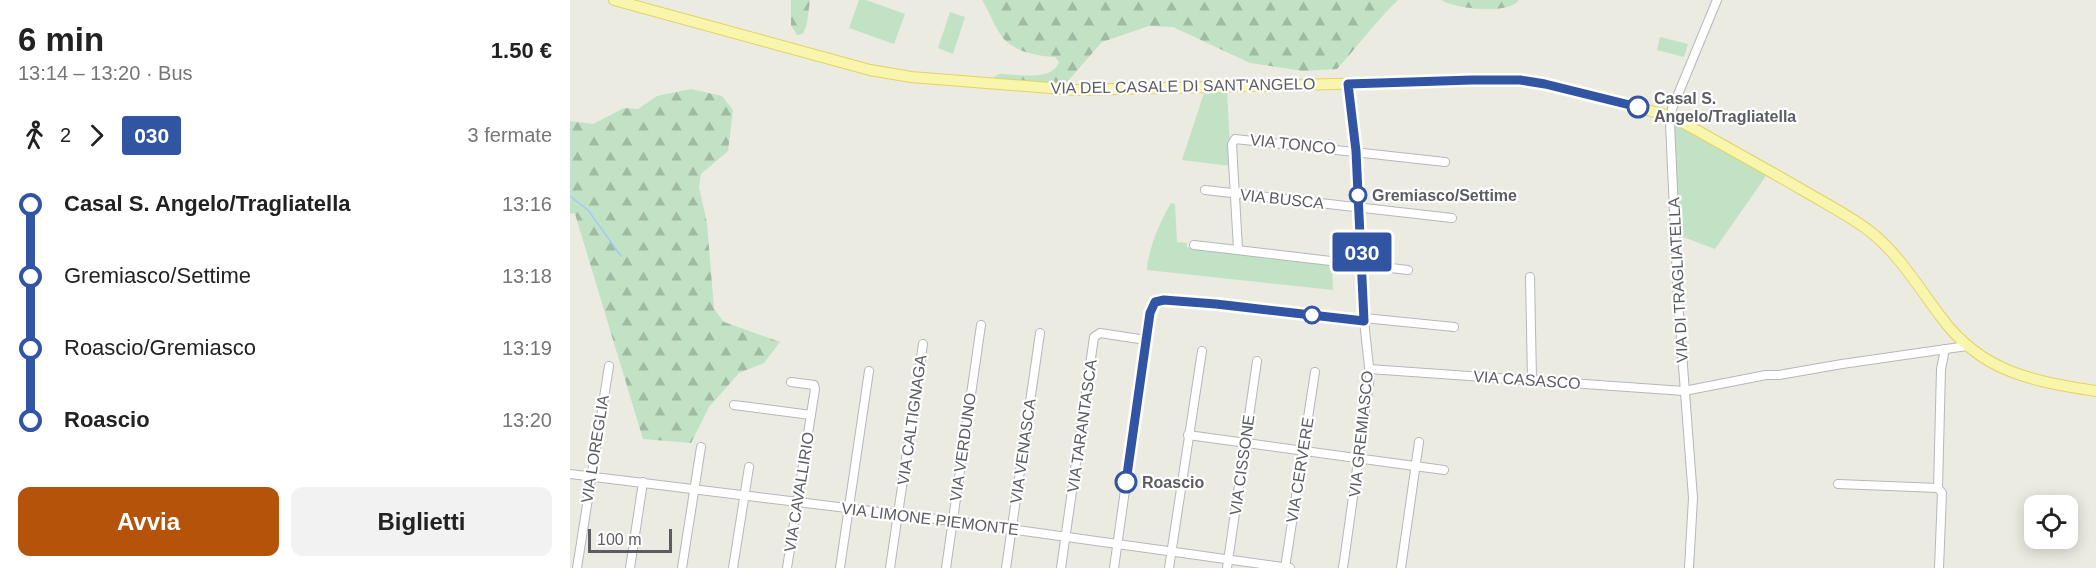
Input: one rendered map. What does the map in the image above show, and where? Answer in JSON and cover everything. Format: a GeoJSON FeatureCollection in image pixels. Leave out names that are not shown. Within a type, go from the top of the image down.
{"type":"FeatureCollection","features":[{"type":"Feature","properties":{"kind":"main road","name":"VIA DEL CASALE DI SANT'ANGELO"},"geometry":{"type":"LineString","coordinates":[[615,0],[870,70],[901,76],[1075,90],[1472,80],[1528,81],[1671,116],[1864,227],[1899,260],[1942,319],[1967,346],[1986,360],[2013,374],[2096,391]]}},
{"type":"Feature","properties":{"kind":"street","name":"VIA DI TRAGLIATELLA"},"geometry":{"type":"LineString","coordinates":[[1689,568],[1693,498],[1677,278],[1671,116],[1675,100],[1718,0]]}},
{"type":"Feature","properties":{"kind":"street","name":"VIA GREMIASCO"},"geometry":{"type":"LineString","coordinates":[[1343,568],[1370,383],[1364,320],[1356,151],[1348,84]]}},
{"type":"Feature","properties":{"kind":"street","name":"VIA TONCO"},"geometry":{"type":"LineString","coordinates":[[1238,249],[1232,144],[1235,138],[1356,151]]}},
{"type":"Feature","properties":{"kind":"street"},"geometry":{"type":"LineString","coordinates":[[1356,151],[1445,162]]}},
{"type":"Feature","properties":{"kind":"street","name":"VIA BUSCA"},"geometry":{"type":"LineString","coordinates":[[1205,190],[1452,218]]}},
{"type":"Feature","properties":{"kind":"street"},"geometry":{"type":"LineString","coordinates":[[1194,245],[1408,270]]}},
{"type":"Feature","properties":{"kind":"street"},"geometry":{"type":"LineString","coordinates":[[1530,277],[1532,380]]}},
{"type":"Feature","properties":{"kind":"street"},"geometry":{"type":"LineString","coordinates":[[1114,568],[1146,340],[1151,308],[1155,302],[1160,300],[1216,304],[1454,327]]}},
{"type":"Feature","properties":{"kind":"street","name":"VIA VERDUNO"},"geometry":{"type":"LineString","coordinates":[[946,568],[981,325]]}},
{"type":"Feature","properties":{"kind":"street","name":"VIA VENASCA"},"geometry":{"type":"LineString","coordinates":[[1006,568],[1040,333]]}},
{"type":"Feature","properties":{"kind":"street","name":"VIA TARANTASCA"},"geometry":{"type":"LineString","coordinates":[[1062,568],[1094,337],[1101,333],[1146,340]]}},
{"type":"Feature","properties":{"kind":"street","name":"VIA CALTIGNAGA"},"geometry":{"type":"LineString","coordinates":[[890,568],[923,344]]}},
{"type":"Feature","properties":{"kind":"street","name":"VIA CASASCO"},"geometry":{"type":"LineString","coordinates":[[1369,369],[1684,391],[1766,375],[1779,375],[1967,346]]}},
{"type":"Feature","properties":{"kind":"street"},"geometry":{"type":"LineString","coordinates":[[1939,568],[1942,493],[1938,488],[1941,369],[1946,349]]}},
{"type":"Feature","properties":{"kind":"street"},"geometry":{"type":"LineString","coordinates":[[1169,568],[1202,351]]}},
{"type":"Feature","properties":{"kind":"street","name":"VIA CISSONE"},"geometry":{"type":"LineString","coordinates":[[1228,564],[1257,361]]}},
{"type":"Feature","properties":{"kind":"street","name":"VIA LOREGLIA"},"geometry":{"type":"LineString","coordinates":[[577,568],[609,366]]}},
{"type":"Feature","properties":{"kind":"street"},"geometry":{"type":"LineString","coordinates":[[840,568],[870,371]]}},
{"type":"Feature","properties":{"kind":"street","name":"VIA CERVERE"},"geometry":{"type":"LineString","coordinates":[[1285,568],[1315,372]]}},
{"type":"Feature","properties":{"kind":"street","name":"VIA CAVALLIRIO"},"geometry":{"type":"LineString","coordinates":[[787,568],[815,389],[814,386],[791,382]]}},
{"type":"Feature","properties":{"kind":"street","name":"VIA CAVALLIRIO"},"geometry":{"type":"LineString","coordinates":[[734,405],[811,415]]}},
{"type":"Feature","properties":{"kind":"street"},"geometry":{"type":"LineString","coordinates":[[1188,435],[1444,470]]}},
{"type":"Feature","properties":{"kind":"street"},"geometry":{"type":"LineString","coordinates":[[1401,568],[1419,442]]}},
{"type":"Feature","properties":{"kind":"street"},"geometry":{"type":"LineString","coordinates":[[682,568],[701,447]]}},
{"type":"Feature","properties":{"kind":"street"},"geometry":{"type":"LineString","coordinates":[[733,568],[749,467]]}},
{"type":"Feature","properties":{"kind":"street","name":"VIA LIMONE PIEMONTE"},"geometry":{"type":"LineString","coordinates":[[570,474],[1117,543],[1172,551],[1228,564],[1290,568]]}},
{"type":"Feature","properties":{"kind":"street"},"geometry":{"type":"LineString","coordinates":[[630,568],[644,482]]}},
{"type":"Feature","properties":{"kind":"street"},"geometry":{"type":"LineString","coordinates":[[1838,484],[1938,488]]}},
{"type":"Feature","properties":{"kind":"green space"},"geometry":{"type":"Polygon","coordinates":[[[791,0],[810,0],[803,34],[797,35],[791,25],[791,0]]]}},
{"type":"Feature","properties":{"kind":"green space"},"geometry":{"type":"Polygon","coordinates":[[[859,0],[866,0],[905,14],[894,44],[849,28],[859,0]]]}},
{"type":"Feature","properties":{"kind":"green space"},"geometry":{"type":"Polygon","coordinates":[[[982,0],[1398,0],[1337,69],[1303,71],[1250,63],[1173,27],[1149,26],[1102,42],[1067,82],[1059,84],[994,80],[994,77],[999,74],[1042,75],[1055,68],[1059,62],[1055,57],[1032,54],[1010,45],[1000,34],[982,0]]]}},
{"type":"Feature","properties":{"kind":"green space"},"geometry":{"type":"Polygon","coordinates":[[[1441,0],[1519,0],[1505,8],[1482,9],[1458,6],[1441,0]]]}},
{"type":"Feature","properties":{"kind":"green space"},"geometry":{"type":"Polygon","coordinates":[[[950,12],[965,17],[953,54],[938,48],[950,12]]]}},
{"type":"Feature","properties":{"kind":"green space"},"geometry":{"type":"Polygon","coordinates":[[[1660,37],[1688,44],[1684,57],[1657,50],[1660,37]]]}},
{"type":"Feature","properties":{"kind":"green space"},"geometry":{"type":"Polygon","coordinates":[[[691,89],[722,96],[733,110],[728,151],[701,174],[699,187],[707,223],[714,309],[724,322],[780,342],[764,363],[739,373],[709,407],[691,443],[643,439],[575,214],[570,213],[570,121],[593,124],[624,108],[638,109],[657,96],[691,89]]]}},
{"type":"Feature","properties":{"kind":"green space"},"geometry":{"type":"Polygon","coordinates":[[[1205,90],[1227,90],[1231,166],[1182,160],[1205,90]]]}},
{"type":"Feature","properties":{"kind":"green space"},"geometry":{"type":"Polygon","coordinates":[[[1676,124],[1719,146],[1766,176],[1715,249],[1678,235],[1673,130],[1676,124]]]}},
{"type":"Feature","properties":{"kind":"green space"},"geometry":{"type":"Polygon","coordinates":[[[1171,203],[1175,204],[1177,242],[1187,243],[1187,247],[1332,265],[1333,290],[1147,270],[1155,236],[1171,203]]]}},
{"type":"Feature","properties":{"kind":"waterway"},"geometry":{"type":"LineString","coordinates":[[570,196],[588,210],[621,256]]}},
{"type":"Feature","properties":{"kind":"bus line","name":"030"},"geometry":{"type":"LineString","coordinates":[[1126,482],[1150,313],[1155,302],[1164,300],[1216,304],[1364,321],[1356,151],[1348,84],[1520,80],[1638,107]]}},
{"type":"Feature","properties":{"kind":"place","name":"Casal S. Angelo/Tragliatella"},"geometry":{"type":"Point","coordinates":[1638,107]}},
{"type":"Feature","properties":{"kind":"place","name":"Gremiasco/Settime"},"geometry":{"type":"Point","coordinates":[1358,195]}},
{"type":"Feature","properties":{"kind":"place","name":"Roascio"},"geometry":{"type":"Point","coordinates":[1126,482]}}]}
